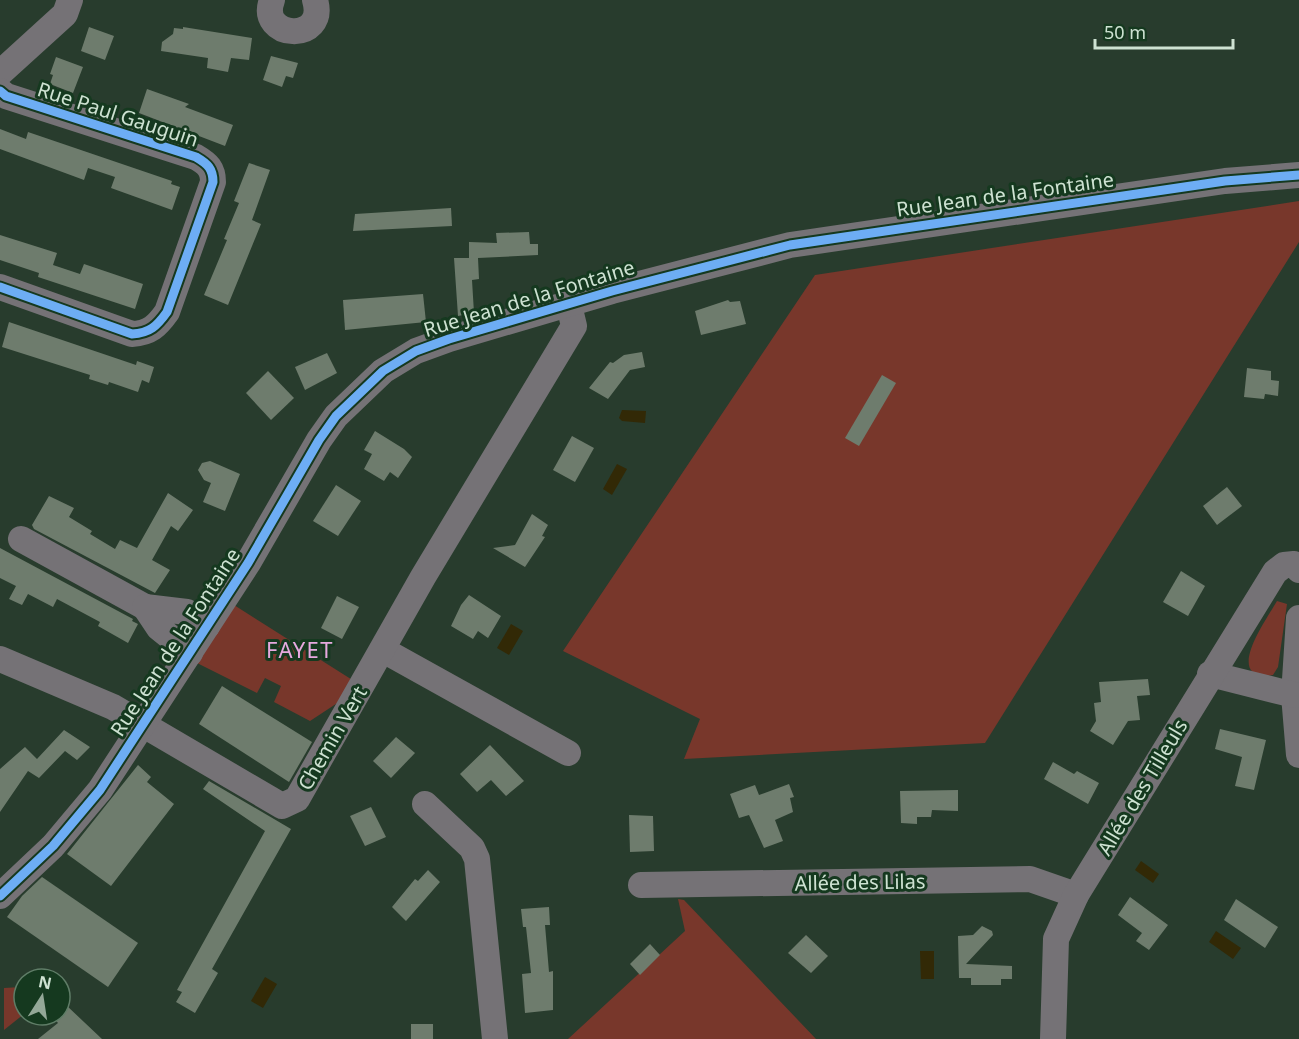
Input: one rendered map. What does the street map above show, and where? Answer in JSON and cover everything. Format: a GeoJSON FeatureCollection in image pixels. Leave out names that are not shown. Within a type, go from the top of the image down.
{"type":"FeatureCollection","features":[{"type":"Feature","properties":{"kind":"street"},"geometry":{"type":"LineString","coordinates":[[0,73],[65,14],[70,0]]}},
{"type":"Feature","properties":{"kind":"street"},"geometry":{"type":"LineString","coordinates":[[272,0],[271,17],[278,27],[292,32],[302,30],[312,24],[317,14],[315,0]]}},
{"type":"Feature","properties":{"kind":"street","name":"Rue Paul Gauguin"},"geometry":{"type":"LineString","coordinates":[[0,91],[6,96],[196,158],[207,164],[213,172],[213,182],[167,312],[157,326],[145,333],[132,334],[0,287]]}},
{"type":"Feature","properties":{"kind":"street","name":"Rue Jean de la Fontaine"},"geometry":{"type":"LineString","coordinates":[[0,896],[53,846],[100,790],[144,726],[248,563],[319,440],[358,393],[384,371],[416,351],[449,339],[790,245],[1224,181],[1299,175]]}},
{"type":"Feature","properties":{"kind":"street"},"geometry":{"type":"LineString","coordinates":[[568,753],[383,650],[574,327],[569,305]]}},
{"type":"Feature","properties":{"kind":"street"},"geometry":{"type":"LineString","coordinates":[[21,538],[145,607],[187,612],[207,626]]}},
{"type":"Feature","properties":{"kind":"street","name":"Allée des Tilleuls"},"geometry":{"type":"LineString","coordinates":[[1053,1039],[1056,939],[1076,895],[1210,674],[1275,572],[1284,565],[1296,567]]}},
{"type":"Feature","properties":{"kind":"street"},"geometry":{"type":"LineString","coordinates":[[145,607],[159,628],[190,652]]}},
{"type":"Feature","properties":{"kind":"street"},"geometry":{"type":"LineString","coordinates":[[1299,618],[1294,695],[1299,755]]}},
{"type":"Feature","properties":{"kind":"street","name":"Chemin Vert"},"geometry":{"type":"LineString","coordinates":[[144,726],[282,806],[297,799],[383,650]]}},
{"type":"Feature","properties":{"kind":"street"},"geometry":{"type":"LineString","coordinates":[[0,659],[113,706],[144,726]]}},
{"type":"Feature","properties":{"kind":"street"},"geometry":{"type":"LineString","coordinates":[[1210,674],[1294,695]]}},
{"type":"Feature","properties":{"kind":"street"},"geometry":{"type":"LineString","coordinates":[[425,804],[472,848],[477,859],[495,1039]]}},
{"type":"Feature","properties":{"kind":"street","name":"Allée des Lilas"},"geometry":{"type":"LineString","coordinates":[[641,885],[1030,879],[1076,895]]}},
{"type":"Feature","properties":{"kind":"shaded area"},"geometry":{"type":"Polygon","coordinates":[[[1299,201],[1299,242],[985,743],[684,759],[700,719],[563,651],[815,275],[1299,201]]]}},
{"type":"Feature","properties":{"kind":"shaded area"},"geometry":{"type":"Polygon","coordinates":[[[622,410],[646,411],[645,423],[622,421],[619,418],[622,410]]]}},
{"type":"Feature","properties":{"kind":"shaded area"},"geometry":{"type":"Polygon","coordinates":[[[617,464],[627,469],[612,495],[603,489],[617,464]]]}},
{"type":"Feature","properties":{"kind":"shaded area"},"geometry":{"type":"Polygon","coordinates":[[[1277,601],[1287,604],[1278,667],[1273,675],[1258,675],[1250,669],[1249,659],[1252,647],[1277,601]]]}},
{"type":"Feature","properties":{"kind":"shaded area"},"geometry":{"type":"Polygon","coordinates":[[[234,605],[354,681],[345,698],[310,721],[274,702],[281,686],[265,678],[257,693],[197,663],[234,605]]]}},
{"type":"Feature","properties":{"kind":"shaded area"},"geometry":{"type":"Polygon","coordinates":[[[511,624],[523,631],[509,655],[497,648],[511,624]]]}},
{"type":"Feature","properties":{"kind":"shaded area"},"geometry":{"type":"Polygon","coordinates":[[[1141,861],[1159,874],[1153,883],[1135,870],[1141,861]]]}},
{"type":"Feature","properties":{"kind":"shaded area"},"geometry":{"type":"Polygon","coordinates":[[[678,899],[684,900],[816,1039],[568,1039],[685,931],[678,899]]]}},
{"type":"Feature","properties":{"kind":"shaded area"},"geometry":{"type":"Polygon","coordinates":[[[1216,931],[1241,948],[1233,959],[1209,942],[1216,931]]]}},
{"type":"Feature","properties":{"kind":"shaded area"},"geometry":{"type":"Polygon","coordinates":[[[920,951],[934,951],[934,979],[921,979],[920,951]]]}},
{"type":"Feature","properties":{"kind":"shaded area"},"geometry":{"type":"Polygon","coordinates":[[[265,977],[277,984],[263,1008],[251,1001],[265,977]]]}},
{"type":"Feature","properties":{"kind":"shaded area"},"geometry":{"type":"Polygon","coordinates":[[[4,988],[12,988],[12,1024],[4,1030],[4,988]]]}},
{"type":"Feature","properties":{"kind":"building"},"geometry":{"type":"Polygon","coordinates":[[[89,27],[114,36],[105,60],[81,51],[89,27]]]}},
{"type":"Feature","properties":{"kind":"building"},"geometry":{"type":"Polygon","coordinates":[[[183,27],[252,38],[249,60],[231,58],[228,72],[207,68],[208,58],[161,51],[162,42],[173,34],[174,28],[183,29],[183,27]]]}},
{"type":"Feature","properties":{"kind":"building"},"geometry":{"type":"Polygon","coordinates":[[[271,56],[298,63],[293,78],[286,76],[282,87],[263,80],[271,56]]]}},
{"type":"Feature","properties":{"kind":"building"},"geometry":{"type":"Polygon","coordinates":[[[56,57],[83,67],[73,93],[50,84],[53,75],[50,74],[56,57]]]}},
{"type":"Feature","properties":{"kind":"building"},"geometry":{"type":"Polygon","coordinates":[[[147,89],[189,104],[185,107],[233,125],[225,146],[139,113],[147,89]]]}},
{"type":"Feature","properties":{"kind":"building"},"geometry":{"type":"Polygon","coordinates":[[[0,129],[26,139],[28,132],[172,181],[171,184],[180,187],[172,210],[111,188],[115,177],[88,168],[84,180],[0,149],[0,129]]]}},
{"type":"Feature","properties":{"kind":"building"},"geometry":{"type":"Polygon","coordinates":[[[249,163],[270,170],[252,220],[261,224],[228,305],[204,295],[227,240],[224,239],[239,203],[234,201],[249,163]]]}},
{"type":"Feature","properties":{"kind":"building"},"geometry":{"type":"Polygon","coordinates":[[[451,208],[452,226],[353,231],[355,214],[451,208]]]}},
{"type":"Feature","properties":{"kind":"building"},"geometry":{"type":"Polygon","coordinates":[[[529,232],[530,244],[538,244],[538,255],[478,258],[479,279],[472,280],[474,313],[458,316],[454,258],[469,258],[469,242],[497,243],[496,233],[529,232]]]}},
{"type":"Feature","properties":{"kind":"building"},"geometry":{"type":"Polygon","coordinates":[[[0,235],[57,253],[53,265],[80,274],[84,264],[143,284],[135,309],[38,277],[39,273],[0,260],[0,235]]]}},
{"type":"Feature","properties":{"kind":"building"},"geometry":{"type":"Polygon","coordinates":[[[423,294],[426,322],[345,330],[343,300],[423,294]]]}},
{"type":"Feature","properties":{"kind":"building"},"geometry":{"type":"Polygon","coordinates":[[[728,300],[730,302],[740,301],[746,324],[701,335],[695,311],[728,300]]]}},
{"type":"Feature","properties":{"kind":"building"},"geometry":{"type":"Polygon","coordinates":[[[9,322],[136,365],[137,361],[154,367],[149,383],[142,380],[138,392],[109,382],[108,385],[89,379],[90,375],[2,347],[9,322]]]}},
{"type":"Feature","properties":{"kind":"building"},"geometry":{"type":"Polygon","coordinates":[[[642,352],[645,367],[630,370],[608,399],[589,388],[610,362],[613,363],[624,355],[642,352]]]}},
{"type":"Feature","properties":{"kind":"building"},"geometry":{"type":"Polygon","coordinates":[[[327,353],[337,373],[305,390],[295,367],[327,353]]]}},
{"type":"Feature","properties":{"kind":"building"},"geometry":{"type":"Polygon","coordinates":[[[1247,368],[1271,371],[1271,380],[1279,381],[1278,396],[1265,394],[1264,399],[1244,397],[1247,368]]]}},
{"type":"Feature","properties":{"kind":"building"},"geometry":{"type":"Polygon","coordinates":[[[268,371],[294,398],[271,420],[246,393],[268,371]]]}},
{"type":"Feature","properties":{"kind":"building"},"geometry":{"type":"Polygon","coordinates":[[[882,375],[896,383],[859,446],[845,438],[882,375]]]}},
{"type":"Feature","properties":{"kind":"building"},"geometry":{"type":"Polygon","coordinates":[[[375,431],[404,449],[412,457],[398,478],[390,472],[384,481],[364,469],[372,454],[364,450],[375,431]]]}},
{"type":"Feature","properties":{"kind":"building"},"geometry":{"type":"Polygon","coordinates":[[[572,436],[594,448],[575,482],[553,470],[572,436]]]}},
{"type":"Feature","properties":{"kind":"building"},"geometry":{"type":"Polygon","coordinates":[[[210,461],[240,474],[225,511],[203,502],[211,483],[204,480],[198,470],[202,463],[210,461]]]}},
{"type":"Feature","properties":{"kind":"building"},"geometry":{"type":"Polygon","coordinates":[[[336,485],[361,501],[338,536],[313,521],[336,485]]]}},
{"type":"Feature","properties":{"kind":"building"},"geometry":{"type":"Polygon","coordinates":[[[1227,487],[1242,506],[1217,525],[1203,506],[1227,487]]]}},
{"type":"Feature","properties":{"kind":"building"},"geometry":{"type":"Polygon","coordinates":[[[168,493],[193,510],[178,531],[171,526],[152,560],[170,570],[155,593],[34,529],[32,525],[49,496],[74,508],[69,517],[92,531],[90,534],[115,549],[120,540],[137,548],[168,493]]]}},
{"type":"Feature","properties":{"kind":"building"},"geometry":{"type":"Polygon","coordinates":[[[532,514],[548,525],[542,536],[545,537],[525,567],[493,548],[515,545],[532,514]]]}},
{"type":"Feature","properties":{"kind":"building"},"geometry":{"type":"Polygon","coordinates":[[[0,548],[133,619],[132,621],[138,624],[128,643],[98,626],[100,622],[57,599],[53,607],[28,594],[22,605],[9,599],[16,586],[0,578],[0,548]]]}},
{"type":"Feature","properties":{"kind":"building"},"geometry":{"type":"Polygon","coordinates":[[[1181,571],[1205,586],[1188,616],[1163,602],[1181,571]]]}},
{"type":"Feature","properties":{"kind":"building"},"geometry":{"type":"Polygon","coordinates":[[[469,595],[501,616],[488,638],[478,631],[473,639],[451,626],[461,605],[469,595]]]}},
{"type":"Feature","properties":{"kind":"building"},"geometry":{"type":"Polygon","coordinates":[[[337,596],[359,607],[342,639],[321,628],[337,596]]]}},
{"type":"Feature","properties":{"kind":"building"},"geometry":{"type":"Polygon","coordinates":[[[1148,679],[1150,695],[1137,696],[1140,720],[1128,721],[1113,745],[1090,731],[1096,721],[1094,703],[1101,702],[1099,682],[1148,679]]]}},
{"type":"Feature","properties":{"kind":"building"},"geometry":{"type":"Polygon","coordinates":[[[222,686],[312,742],[289,782],[199,724],[222,686]]]}},
{"type":"Feature","properties":{"kind":"building"},"geometry":{"type":"Polygon","coordinates":[[[1220,729],[1266,740],[1254,790],[1235,786],[1242,757],[1215,749],[1220,729]]]}},
{"type":"Feature","properties":{"kind":"building"},"geometry":{"type":"Polygon","coordinates":[[[64,730],[90,747],[77,760],[65,751],[39,778],[28,771],[0,812],[0,769],[25,747],[37,759],[64,730]]]}},
{"type":"Feature","properties":{"kind":"building"},"geometry":{"type":"Polygon","coordinates":[[[396,737],[415,753],[391,778],[373,761],[396,737]]]}},
{"type":"Feature","properties":{"kind":"building"},"geometry":{"type":"Polygon","coordinates":[[[490,745],[524,781],[506,796],[491,780],[477,792],[460,774],[490,745]]]}},
{"type":"Feature","properties":{"kind":"building"},"geometry":{"type":"Polygon","coordinates":[[[1053,762],[1074,774],[1077,771],[1099,783],[1088,804],[1044,779],[1053,762]]]}},
{"type":"Feature","properties":{"kind":"building"},"geometry":{"type":"Polygon","coordinates":[[[138,765],[151,777],[147,782],[174,804],[111,886],[67,854],[138,765]]]}},
{"type":"Feature","properties":{"kind":"building"},"geometry":{"type":"Polygon","coordinates":[[[209,781],[291,829],[212,969],[218,973],[195,1013],[176,1002],[182,992],[177,990],[265,831],[203,789],[209,781]]]}},
{"type":"Feature","properties":{"kind":"building"},"geometry":{"type":"Polygon","coordinates":[[[789,784],[794,797],[790,798],[793,812],[775,820],[783,841],[764,848],[749,815],[739,818],[730,794],[755,785],[759,795],[789,784]]]}},
{"type":"Feature","properties":{"kind":"building"},"geometry":{"type":"Polygon","coordinates":[[[958,790],[958,811],[932,810],[931,817],[917,817],[917,824],[901,823],[900,791],[958,790]]]}},
{"type":"Feature","properties":{"kind":"building"},"geometry":{"type":"Polygon","coordinates":[[[371,807],[386,837],[365,846],[350,816],[371,807]]]}},
{"type":"Feature","properties":{"kind":"building"},"geometry":{"type":"Polygon","coordinates":[[[629,815],[653,816],[654,851],[630,852],[629,815]]]}},
{"type":"Feature","properties":{"kind":"building"},"geometry":{"type":"Polygon","coordinates":[[[428,870],[440,882],[406,921],[392,907],[415,879],[418,881],[428,870]]]}},
{"type":"Feature","properties":{"kind":"building"},"geometry":{"type":"Polygon","coordinates":[[[42,877],[138,943],[108,987],[7,917],[22,896],[42,877]]]}},
{"type":"Feature","properties":{"kind":"building"},"geometry":{"type":"Polygon","coordinates":[[[1130,897],[1168,925],[1149,950],[1136,941],[1142,933],[1118,915],[1130,897]]]}},
{"type":"Feature","properties":{"kind":"building"},"geometry":{"type":"Polygon","coordinates":[[[1236,899],[1278,927],[1265,948],[1224,920],[1236,899]]]}},
{"type":"Feature","properties":{"kind":"building"},"geometry":{"type":"Polygon","coordinates":[[[549,907],[550,925],[545,925],[549,972],[553,971],[553,1010],[525,1013],[522,974],[531,973],[526,927],[523,927],[521,909],[549,907]]]}},
{"type":"Feature","properties":{"kind":"building"},"geometry":{"type":"Polygon","coordinates":[[[982,926],[992,931],[993,935],[966,964],[1012,966],[1012,979],[1001,979],[1001,985],[971,985],[971,978],[959,978],[958,936],[973,935],[982,926]]]}},
{"type":"Feature","properties":{"kind":"building"},"geometry":{"type":"Polygon","coordinates":[[[806,935],[828,956],[811,973],[788,953],[806,935]]]}},
{"type":"Feature","properties":{"kind":"building"},"geometry":{"type":"Polygon","coordinates":[[[650,944],[660,955],[640,975],[630,964],[650,944]]]}},
{"type":"Feature","properties":{"kind":"building"},"geometry":{"type":"Polygon","coordinates":[[[72,1011],[102,1039],[38,1039],[53,1027],[72,1027],[72,1011]]]}},
{"type":"Feature","properties":{"kind":"building"},"geometry":{"type":"Polygon","coordinates":[[[411,1024],[433,1024],[433,1039],[411,1039],[411,1024]]]}},
{"type":"Feature","properties":{"kind":"cycle path"},"geometry":{"type":"LineString","coordinates":[[0,91],[6,96],[196,157],[209,167],[213,182],[167,312],[156,325],[148,330],[132,334],[0,287]]}},
{"type":"Feature","properties":{"kind":"cycle path"},"geometry":{"type":"LineString","coordinates":[[0,896],[53,846],[100,790],[248,563],[319,440],[336,416],[383,371],[416,351],[449,339],[612,291],[790,245],[1225,181],[1299,175]]}},
{"type":"Feature","properties":{"kind":"district","name":"FAYET"},"geometry":{"type":"Point","coordinates":[300,649]}}]}
